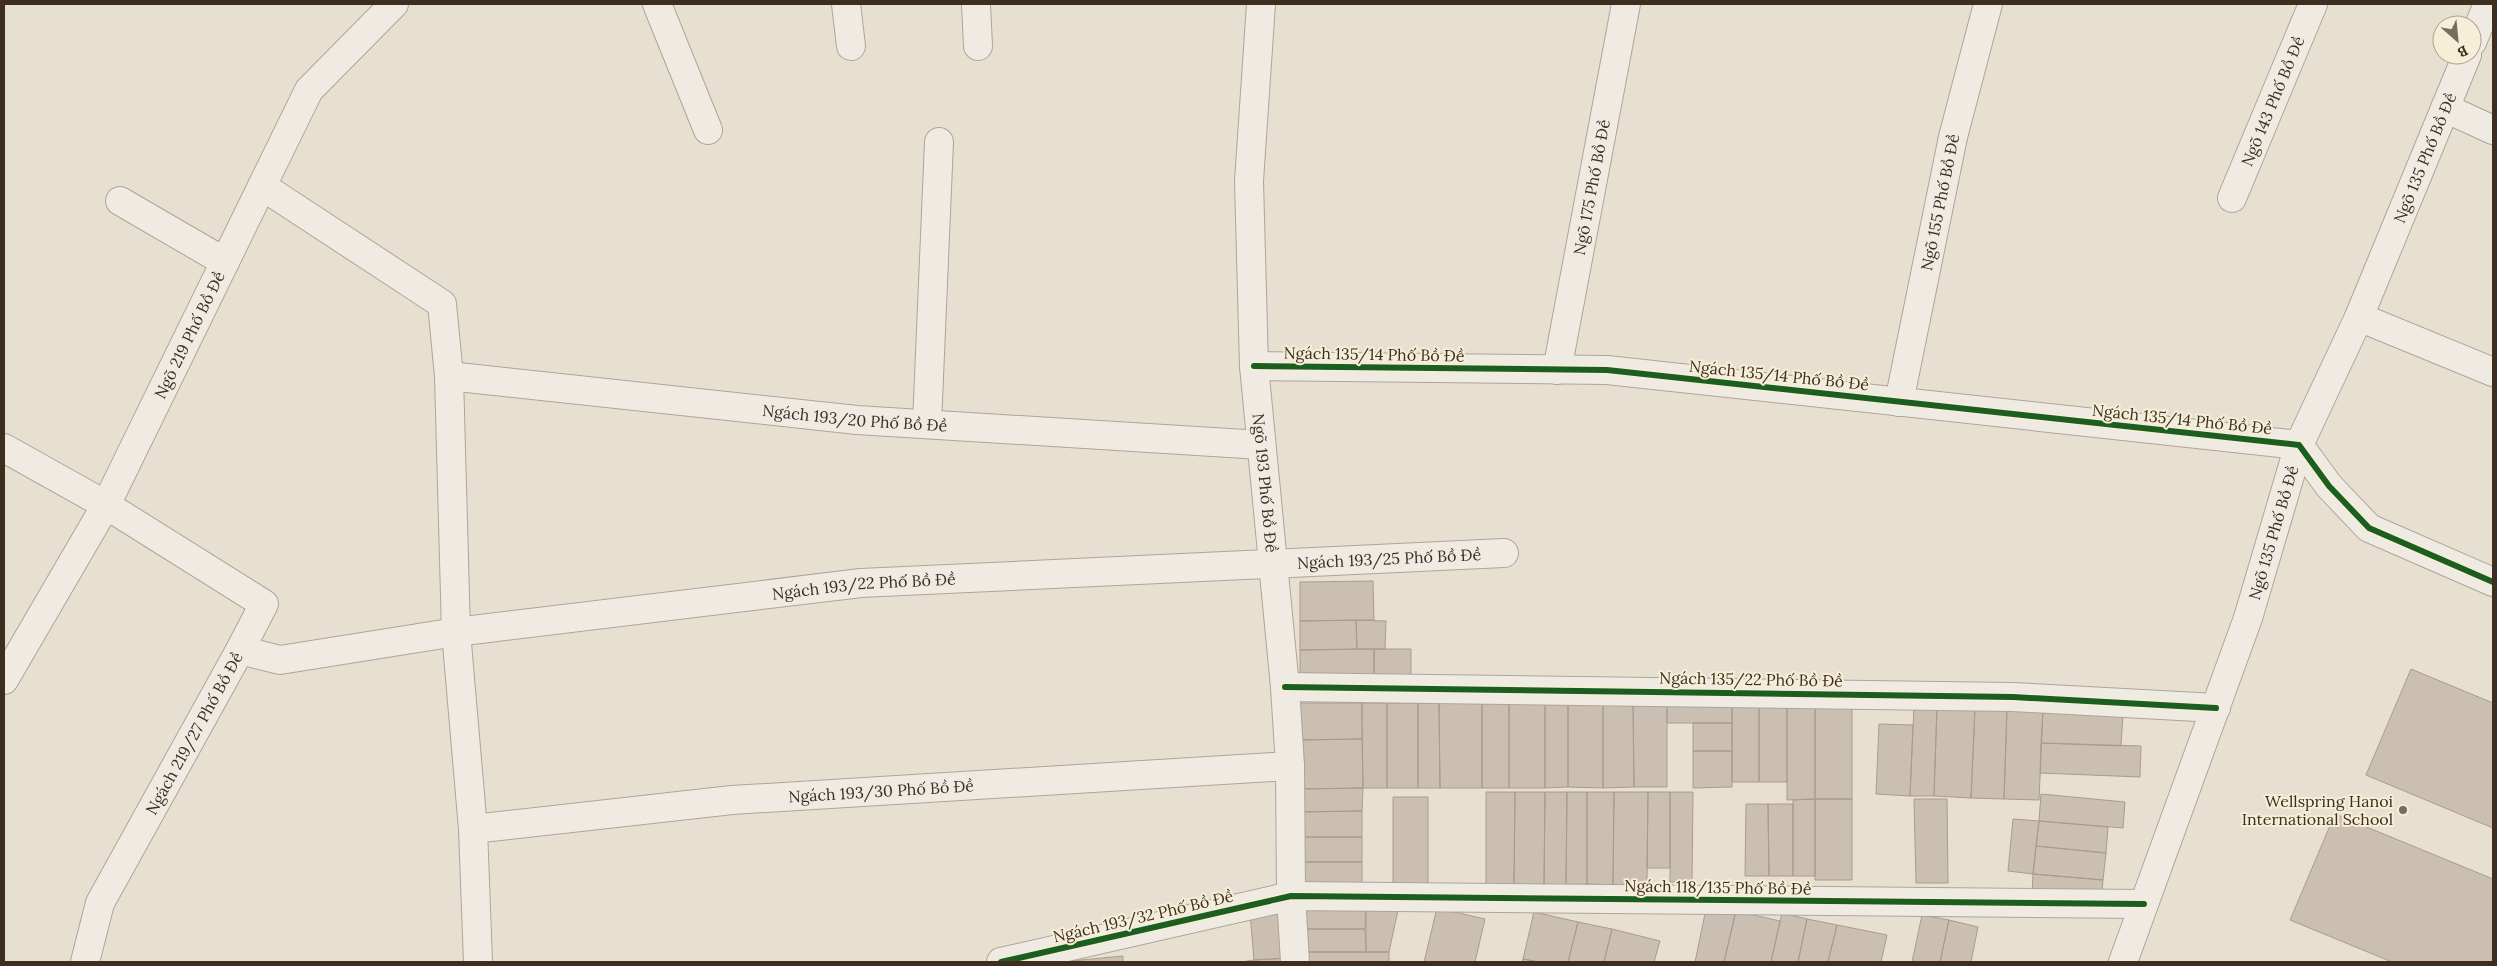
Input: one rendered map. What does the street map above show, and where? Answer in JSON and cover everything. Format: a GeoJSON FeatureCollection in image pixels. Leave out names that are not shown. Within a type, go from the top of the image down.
{"type":"FeatureCollection","features":[{"type":"Feature","properties":{"kind":"street","name":"Ngõ 219 Phố Bồ Đề"},"geometry":{"type":"LineString","coordinates":[[4,680],[106,505],[309,90],[394,4]]}},
{"type":"Feature","properties":{"kind":"street"},"geometry":{"type":"LineString","coordinates":[[657,4],[708,130]]}},
{"type":"Feature","properties":{"kind":"street"},"geometry":{"type":"LineString","coordinates":[[846,4],[852,46]]}},
{"type":"Feature","properties":{"kind":"street"},"geometry":{"type":"LineString","coordinates":[[976,4],[978,46]]}},
{"type":"Feature","properties":{"kind":"street","name":"Ngõ 193 Phố Bồ Đề"},"geometry":{"type":"LineString","coordinates":[[1261,4],[1249,181],[1254,366],[1285,687],[1290,766],[1291,896],[1295,962]]}},
{"type":"Feature","properties":{"kind":"street","name":"Ngõ 175 Phố Bồ Đề"},"geometry":{"type":"LineString","coordinates":[[1557,370],[1626,4]]}},
{"type":"Feature","properties":{"kind":"street","name":"Ngõ 155 Phố Bồ Đề"},"geometry":{"type":"LineString","coordinates":[[1899,402],[1953,137],[1988,4]]}},
{"type":"Feature","properties":{"kind":"street","name":"Ngõ 143 Phố Bồ Đề"},"geometry":{"type":"LineString","coordinates":[[2232,198],[2313,4]]}},
{"type":"Feature","properties":{"kind":"street"},"geometry":{"type":"LineString","coordinates":[[2482,18],[2488,4]]}},
{"type":"Feature","properties":{"kind":"street","name":"Ngõ 135 Phố Bồ Đề"},"geometry":{"type":"LineString","coordinates":[[2123,962],[2248,618],[2299,445],[2360,317],[2463,65]]}},
{"type":"Feature","properties":{"kind":"street"},"geometry":{"type":"LineString","coordinates":[[2445,108],[2493,130]]}},
{"type":"Feature","properties":{"kind":"street"},"geometry":{"type":"LineString","coordinates":[[927,424],[939,142]]}},
{"type":"Feature","properties":{"kind":"street"},"geometry":{"type":"LineString","coordinates":[[262,186],[442,304],[449,376],[456,632],[472,829],[478,962]]}},
{"type":"Feature","properties":{"kind":"street"},"geometry":{"type":"LineString","coordinates":[[120,201],[225,262]]}},
{"type":"Feature","properties":{"kind":"street"},"geometry":{"type":"LineString","coordinates":[[2360,317],[2493,372]]}},
{"type":"Feature","properties":{"kind":"street","name":"Ngách 135/14 Phố Bồ Đề"},"geometry":{"type":"LineString","coordinates":[[1254,366],[1607,370],[2299,445]]}},
{"type":"Feature","properties":{"kind":"street","name":"Ngách 193/20 Phố Bồ Đề"},"geometry":{"type":"LineString","coordinates":[[449,376],[857,420],[1261,445]]}},
{"type":"Feature","properties":{"kind":"street"},"geometry":{"type":"LineString","coordinates":[[2299,445],[2329,486],[2369,528],[2493,582]]}},
{"type":"Feature","properties":{"kind":"street"},"geometry":{"type":"LineString","coordinates":[[4,448],[106,505],[264,604],[240,650]]}},
{"type":"Feature","properties":{"kind":"street","name":"Ngách 193/25 Phố Bồ Đề"},"geometry":{"type":"LineString","coordinates":[[1274,564],[1504,553]]}},
{"type":"Feature","properties":{"kind":"street","name":"Ngách 193/22 Phố Bồ Đề"},"geometry":{"type":"LineString","coordinates":[[456,632],[860,583],[1274,564]]}},
{"type":"Feature","properties":{"kind":"street","name":"Ngách 219/27 Phố Bồ Đề"},"geometry":{"type":"LineString","coordinates":[[85,962],[100,903],[240,650],[280,660],[456,632]]}},
{"type":"Feature","properties":{"kind":"street","name":"Ngách 135/22 Phố Bồ Đề"},"geometry":{"type":"LineString","coordinates":[[1285,687],[2013,697],[2216,708]]}},
{"type":"Feature","properties":{"kind":"street","name":"Ngách 193/30 Phố Bồ Đề"},"geometry":{"type":"LineString","coordinates":[[472,829],[732,800],[1290,766]]}},
{"type":"Feature","properties":{"kind":"street","name":"Ngách 118/135 Phố Bồ Đề"},"geometry":{"type":"LineString","coordinates":[[1291,896],[2144,904]]}},
{"type":"Feature","properties":{"kind":"street","name":"Ngách 193/32 Phố Bồ Đề"},"geometry":{"type":"LineString","coordinates":[[1001,962],[1291,896]]}},
{"type":"Feature","properties":{"kind":"building"},"geometry":{"type":"Polygon","coordinates":[[[1373,581],[1374,620],[1300,621],[1300,582],[1373,581]]]}},
{"type":"Feature","properties":{"kind":"building"},"geometry":{"type":"Polygon","coordinates":[[[1356,620],[1386,621],[1385,649],[1357,649],[1356,620]]]}},
{"type":"Feature","properties":{"kind":"building"},"geometry":{"type":"Polygon","coordinates":[[[1356,620],[1357,649],[1300,650],[1300,621],[1356,620]]]}},
{"type":"Feature","properties":{"kind":"building"},"geometry":{"type":"Polygon","coordinates":[[[1374,649],[1411,649],[1411,678],[1374,679],[1374,649]]]}},
{"type":"Feature","properties":{"kind":"building"},"geometry":{"type":"Polygon","coordinates":[[[1374,649],[1374,679],[1300,679],[1300,650],[1374,649]]]}},
{"type":"Feature","properties":{"kind":"building"},"geometry":{"type":"Polygon","coordinates":[[[2411,669],[2493,703],[2493,828],[2366,775],[2411,669]]]}},
{"type":"Feature","properties":{"kind":"building"},"geometry":{"type":"Polygon","coordinates":[[[1633,701],[1634,787],[1603,788],[1603,702],[1633,701]]]}},
{"type":"Feature","properties":{"kind":"building"},"geometry":{"type":"Polygon","coordinates":[[[1633,701],[1667,702],[1667,787],[1634,787],[1633,701]]]}},
{"type":"Feature","properties":{"kind":"building"},"geometry":{"type":"Polygon","coordinates":[[[1732,701],[1732,723],[1667,723],[1667,702],[1732,701]]]}},
{"type":"Feature","properties":{"kind":"building"},"geometry":{"type":"Polygon","coordinates":[[[1732,701],[1759,701],[1759,782],[1732,782],[1732,701]]]}},
{"type":"Feature","properties":{"kind":"building"},"geometry":{"type":"Polygon","coordinates":[[[1759,701],[1787,701],[1787,782],[1759,782],[1759,701]]]}},
{"type":"Feature","properties":{"kind":"building"},"geometry":{"type":"Polygon","coordinates":[[[1787,701],[1815,701],[1815,799],[1787,800],[1787,701]]]}},
{"type":"Feature","properties":{"kind":"building"},"geometry":{"type":"Polygon","coordinates":[[[1815,701],[1852,701],[1852,799],[1815,799],[1815,701]]]}},
{"type":"Feature","properties":{"kind":"building"},"geometry":{"type":"Polygon","coordinates":[[[1509,702],[1509,788],[1482,788],[1482,703],[1509,702]]]}},
{"type":"Feature","properties":{"kind":"building"},"geometry":{"type":"Polygon","coordinates":[[[1509,702],[1545,702],[1545,788],[1509,788],[1509,702]]]}},
{"type":"Feature","properties":{"kind":"building"},"geometry":{"type":"Polygon","coordinates":[[[1545,702],[1568,702],[1568,787],[1545,788],[1545,702]]]}},
{"type":"Feature","properties":{"kind":"building"},"geometry":{"type":"Polygon","coordinates":[[[1568,702],[1603,702],[1603,788],[1568,787],[1568,702]]]}},
{"type":"Feature","properties":{"kind":"building"},"geometry":{"type":"Polygon","coordinates":[[[1298,703],[1362,703],[1362,739],[1298,740],[1298,703]]]}},
{"type":"Feature","properties":{"kind":"building"},"geometry":{"type":"Polygon","coordinates":[[[1362,703],[1387,703],[1387,788],[1363,788],[1362,703]]]}},
{"type":"Feature","properties":{"kind":"building"},"geometry":{"type":"Polygon","coordinates":[[[1387,703],[1418,703],[1418,788],[1387,788],[1387,703]]]}},
{"type":"Feature","properties":{"kind":"building"},"geometry":{"type":"Polygon","coordinates":[[[1418,703],[1439,703],[1440,788],[1418,788],[1418,703]]]}},
{"type":"Feature","properties":{"kind":"building"},"geometry":{"type":"Polygon","coordinates":[[[1439,703],[1482,703],[1482,788],[1440,788],[1439,703]]]}},
{"type":"Feature","properties":{"kind":"building"},"geometry":{"type":"Polygon","coordinates":[[[1914,706],[1937,706],[1934,796],[1910,796],[1914,706]]]}},
{"type":"Feature","properties":{"kind":"building"},"geometry":{"type":"Polygon","coordinates":[[[1937,706],[1975,708],[1971,798],[1934,796],[1937,706]]]}},
{"type":"Feature","properties":{"kind":"building"},"geometry":{"type":"Polygon","coordinates":[[[1975,708],[2007,709],[2004,799],[1971,798],[1975,708]]]}},
{"type":"Feature","properties":{"kind":"building"},"geometry":{"type":"Polygon","coordinates":[[[2007,709],[2043,710],[2039,800],[2004,799],[2007,709]]]}},
{"type":"Feature","properties":{"kind":"building"},"geometry":{"type":"Polygon","coordinates":[[[2043,710],[2123,713],[2121,746],[2041,743],[2043,710]]]}},
{"type":"Feature","properties":{"kind":"building"},"geometry":{"type":"Polygon","coordinates":[[[1693,723],[1732,723],[1732,751],[1693,751],[1693,723]]]}},
{"type":"Feature","properties":{"kind":"building"},"geometry":{"type":"Polygon","coordinates":[[[1879,724],[1913,725],[1910,796],[1876,794],[1879,724]]]}},
{"type":"Feature","properties":{"kind":"building"},"geometry":{"type":"Polygon","coordinates":[[[1362,739],[1363,788],[1298,789],[1298,740],[1362,739]]]}},
{"type":"Feature","properties":{"kind":"building"},"geometry":{"type":"Polygon","coordinates":[[[2041,743],[2141,746],[2140,777],[2040,773],[2041,743]]]}},
{"type":"Feature","properties":{"kind":"building"},"geometry":{"type":"Polygon","coordinates":[[[1693,751],[1732,751],[1732,787],[1693,788],[1693,751]]]}},
{"type":"Feature","properties":{"kind":"building"},"geometry":{"type":"Polygon","coordinates":[[[1363,788],[1362,811],[1298,812],[1298,789],[1363,788]]]}},
{"type":"Feature","properties":{"kind":"building"},"geometry":{"type":"Polygon","coordinates":[[[1486,792],[1515,792],[1514,885],[1486,885],[1486,792]]]}},
{"type":"Feature","properties":{"kind":"building"},"geometry":{"type":"Polygon","coordinates":[[[1515,792],[1545,792],[1544,885],[1514,885],[1515,792]]]}},
{"type":"Feature","properties":{"kind":"building"},"geometry":{"type":"Polygon","coordinates":[[[1545,792],[1567,792],[1566,885],[1544,885],[1545,792]]]}},
{"type":"Feature","properties":{"kind":"building"},"geometry":{"type":"Polygon","coordinates":[[[1567,792],[1587,792],[1587,884],[1566,885],[1567,792]]]}},
{"type":"Feature","properties":{"kind":"building"},"geometry":{"type":"Polygon","coordinates":[[[1587,792],[1614,792],[1613,885],[1587,884],[1587,792]]]}},
{"type":"Feature","properties":{"kind":"building"},"geometry":{"type":"Polygon","coordinates":[[[1614,792],[1648,792],[1647,885],[1613,885],[1614,792]]]}},
{"type":"Feature","properties":{"kind":"building"},"geometry":{"type":"Polygon","coordinates":[[[1648,792],[1670,792],[1670,868],[1647,868],[1648,792]]]}},
{"type":"Feature","properties":{"kind":"building"},"geometry":{"type":"Polygon","coordinates":[[[1670,792],[1693,792],[1692,882],[1670,882],[1670,792]]]}},
{"type":"Feature","properties":{"kind":"building"},"geometry":{"type":"Polygon","coordinates":[[[2041,794],[2125,802],[2123,828],[2039,821],[2041,794]]]}},
{"type":"Feature","properties":{"kind":"building"},"geometry":{"type":"Polygon","coordinates":[[[1393,797],[1428,797],[1428,890],[1393,890],[1393,797]]]}},
{"type":"Feature","properties":{"kind":"building"},"geometry":{"type":"Polygon","coordinates":[[[1815,799],[1815,876],[1793,876],[1793,800],[1815,799]]]}},
{"type":"Feature","properties":{"kind":"building"},"geometry":{"type":"Polygon","coordinates":[[[1815,799],[1852,799],[1852,880],[1815,880],[1815,799]]]}},
{"type":"Feature","properties":{"kind":"building"},"geometry":{"type":"Polygon","coordinates":[[[1914,799],[1947,799],[1948,883],[1916,883],[1914,799]]]}},
{"type":"Feature","properties":{"kind":"building"},"geometry":{"type":"Polygon","coordinates":[[[1746,804],[1768,804],[1769,876],[1745,876],[1746,804]]]}},
{"type":"Feature","properties":{"kind":"building"},"geometry":{"type":"Polygon","coordinates":[[[1768,804],[1793,804],[1793,876],[1769,876],[1768,804]]]}},
{"type":"Feature","properties":{"kind":"building"},"geometry":{"type":"Polygon","coordinates":[[[1362,811],[1362,837],[1298,837],[1298,812],[1362,811]]]}},
{"type":"Feature","properties":{"kind":"building"},"geometry":{"type":"Polygon","coordinates":[[[2335,814],[2493,879],[2493,962],[2392,962],[2290,920],[2335,814]]]}},
{"type":"Feature","properties":{"kind":"building"},"geometry":{"type":"Polygon","coordinates":[[[2013,819],[2039,821],[2033,874],[2008,871],[2013,819]]]}},
{"type":"Feature","properties":{"kind":"building"},"geometry":{"type":"Polygon","coordinates":[[[2039,821],[2108,827],[2106,853],[2036,846],[2039,821]]]}},
{"type":"Feature","properties":{"kind":"building"},"geometry":{"type":"Polygon","coordinates":[[[1298,837],[1362,837],[1362,862],[1298,862],[1298,837]]]}},
{"type":"Feature","properties":{"kind":"building"},"geometry":{"type":"Polygon","coordinates":[[[2036,846],[2106,853],[2103,880],[2033,874],[2036,846]]]}},
{"type":"Feature","properties":{"kind":"building"},"geometry":{"type":"Polygon","coordinates":[[[1298,862],[1362,862],[1362,890],[1298,890],[1298,862]]]}},
{"type":"Feature","properties":{"kind":"building"},"geometry":{"type":"Polygon","coordinates":[[[2033,874],[2103,880],[2101,902],[2032,895],[2033,874]]]}},
{"type":"Feature","properties":{"kind":"building"},"geometry":{"type":"Polygon","coordinates":[[[1303,903],[1366,903],[1365,929],[1303,929],[1303,903]]]}},
{"type":"Feature","properties":{"kind":"building"},"geometry":{"type":"Polygon","coordinates":[[[1366,903],[1398,910],[1389,952],[1366,952],[1366,903]]]}},
{"type":"Feature","properties":{"kind":"building"},"geometry":{"type":"Polygon","coordinates":[[[1437,908],[1485,919],[1475,962],[1424,962],[1437,908]]]}},
{"type":"Feature","properties":{"kind":"building"},"geometry":{"type":"Polygon","coordinates":[[[1706,909],[1735,915],[1724,962],[1695,962],[1706,909]]]}},
{"type":"Feature","properties":{"kind":"building"},"geometry":{"type":"Polygon","coordinates":[[[1285,910],[1289,958],[1254,960],[1250,913],[1285,910]]]}},
{"type":"Feature","properties":{"kind":"building"},"geometry":{"type":"Polygon","coordinates":[[[1736,911],[1780,921],[1771,962],[1724,962],[1736,911]]]}},
{"type":"Feature","properties":{"kind":"building"},"geometry":{"type":"Polygon","coordinates":[[[1534,912],[1578,922],[1568,962],[1539,962],[1523,959],[1534,912]]]}},
{"type":"Feature","properties":{"kind":"building"},"geometry":{"type":"Polygon","coordinates":[[[1782,913],[1807,919],[1798,962],[1771,962],[1782,913]]]}},
{"type":"Feature","properties":{"kind":"building"},"geometry":{"type":"Polygon","coordinates":[[[1922,915],[1949,920],[1940,962],[1912,962],[1922,915]]]}},
{"type":"Feature","properties":{"kind":"building"},"geometry":{"type":"Polygon","coordinates":[[[1807,919],[1837,925],[1828,962],[1798,962],[1807,919]]]}},
{"type":"Feature","properties":{"kind":"building"},"geometry":{"type":"Polygon","coordinates":[[[1949,920],[1978,927],[1971,962],[1940,962],[1949,920]]]}},
{"type":"Feature","properties":{"kind":"building"},"geometry":{"type":"Polygon","coordinates":[[[1578,922],[1612,929],[1604,962],[1568,962],[1578,922]]]}},
{"type":"Feature","properties":{"kind":"building"},"geometry":{"type":"Polygon","coordinates":[[[1837,925],[1887,935],[1881,962],[1828,962],[1837,925]]]}},
{"type":"Feature","properties":{"kind":"building"},"geometry":{"type":"Polygon","coordinates":[[[1303,929],[1365,929],[1366,952],[1302,952],[1303,929]]]}},
{"type":"Feature","properties":{"kind":"building"},"geometry":{"type":"Polygon","coordinates":[[[1612,929],[1660,941],[1654,962],[1604,962],[1612,929]]]}},
{"type":"Feature","properties":{"kind":"building"},"geometry":{"type":"Polygon","coordinates":[[[1302,952],[1389,952],[1389,962],[1302,962],[1302,952]]]}},
{"type":"Feature","properties":{"kind":"building"},"geometry":{"type":"Polygon","coordinates":[[[1123,956],[1123,962],[1060,962],[1123,956]]]}},
{"type":"Feature","properties":{"kind":"building"},"geometry":{"type":"Polygon","coordinates":[[[1289,958],[1289,962],[1241,962],[1254,960],[1289,958]]]}},
{"type":"Feature","properties":{"kind":"building"},"geometry":{"type":"Polygon","coordinates":[[[1523,959],[1539,962],[1522,962],[1523,959]]]}},
{"type":"Feature","properties":{"kind":"cycle path"},"geometry":{"type":"LineString","coordinates":[[1254,366],[1607,370],[2299,445],[2329,486],[2369,528],[2493,582]]}},
{"type":"Feature","properties":{"kind":"cycle path"},"geometry":{"type":"LineString","coordinates":[[1285,687],[2013,697],[2216,708]]}},
{"type":"Feature","properties":{"kind":"cycle path"},"geometry":{"type":"LineString","coordinates":[[1001,962],[1291,896],[2144,904]]}},
{"type":"Feature","properties":{"kind":"place","name":"Wellspring Hanoi International School"},"geometry":{"type":"Point","coordinates":[2403,810]}}]}
